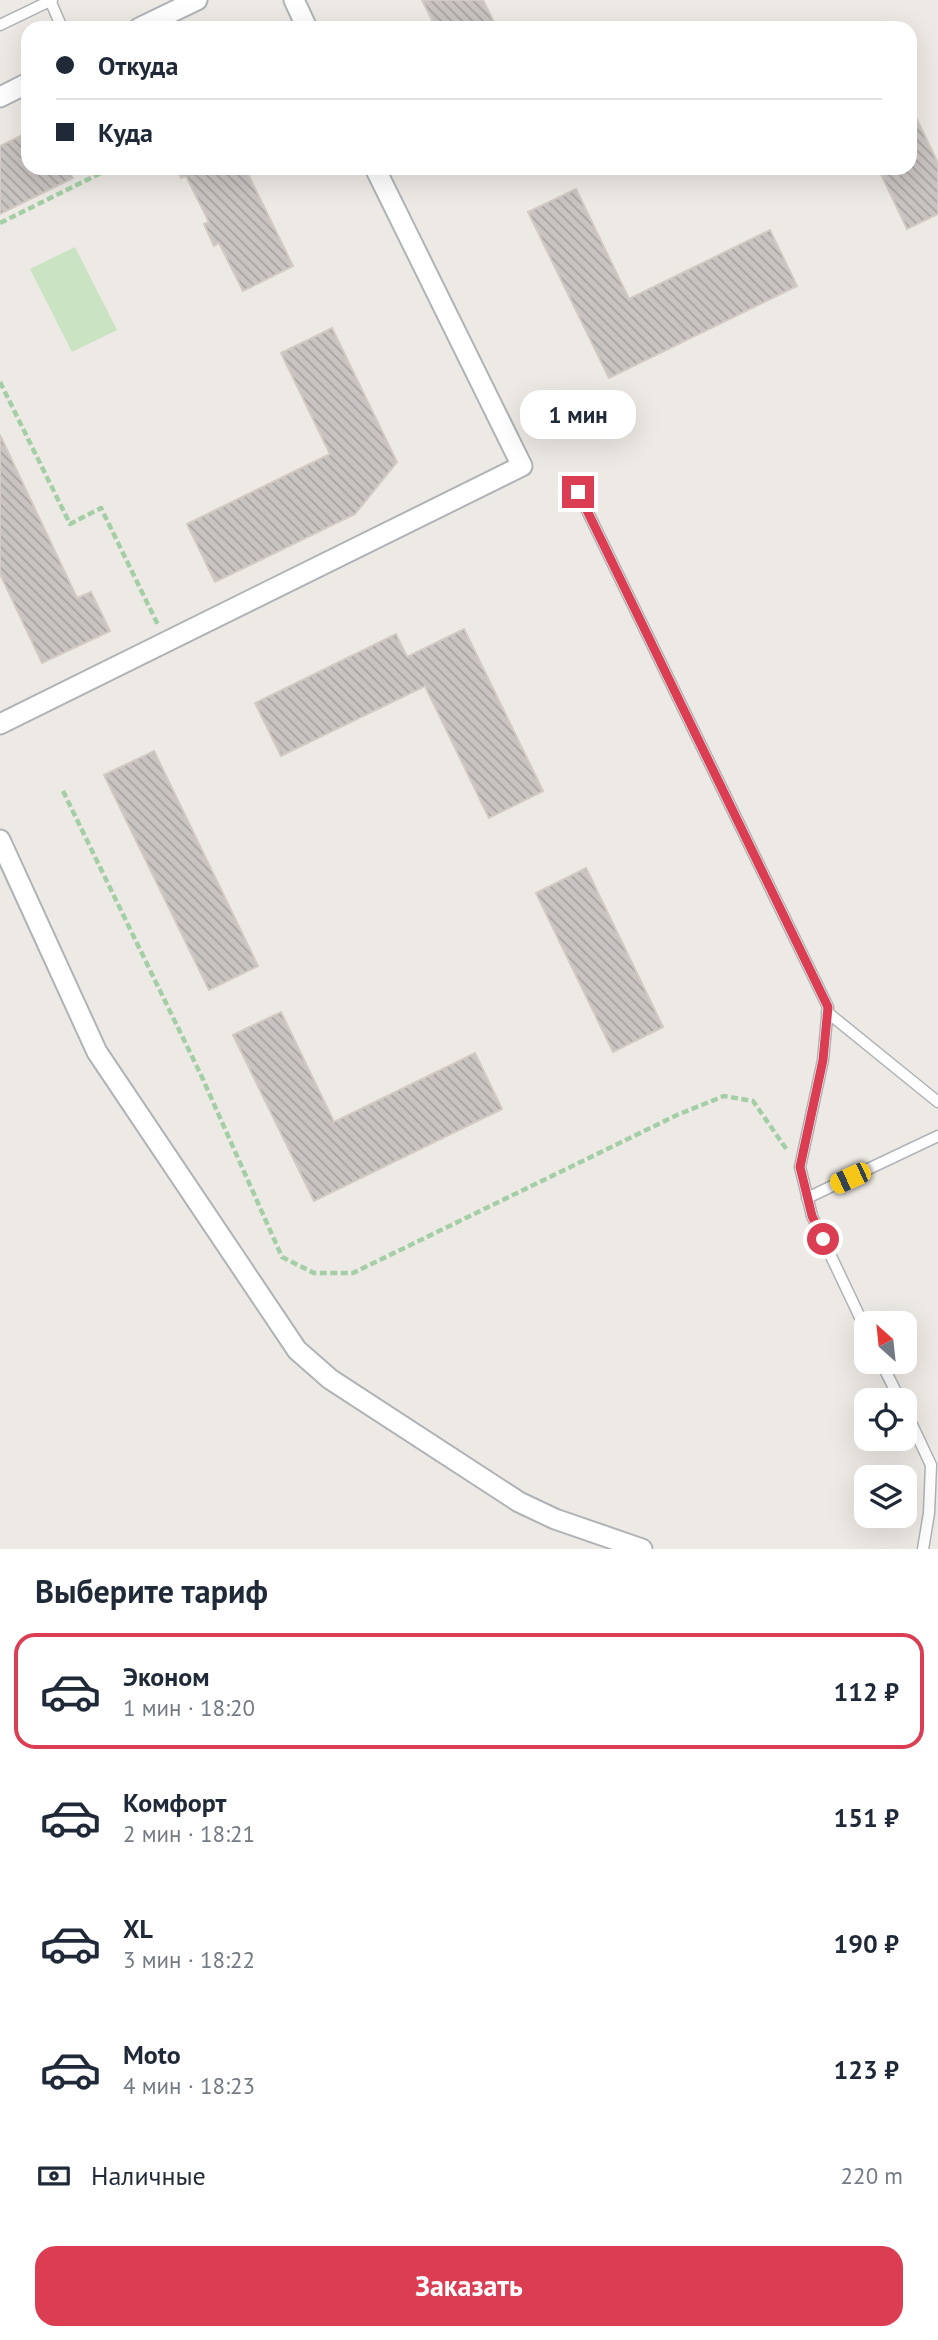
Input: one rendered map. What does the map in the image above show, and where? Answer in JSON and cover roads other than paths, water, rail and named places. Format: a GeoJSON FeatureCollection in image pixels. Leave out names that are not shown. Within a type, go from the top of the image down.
{"type":"FeatureCollection","features":[{"type":"Feature","properties":{"kind":"street"},"geometry":{"type":"LineString","coordinates":[[154,21],[197,0]]}},
{"type":"Feature","properties":{"kind":"street"},"geometry":{"type":"LineString","coordinates":[[294,0],[304,21]]}},
{"type":"Feature","properties":{"kind":"street"},"geometry":{"type":"LineString","coordinates":[[0,97],[21,86]]}},
{"type":"Feature","properties":{"kind":"street"},"geometry":{"type":"LineString","coordinates":[[0,724],[522,466],[378,175]]}},
{"type":"Feature","properties":{"kind":"street"},"geometry":{"type":"LineString","coordinates":[[0,840],[97,1052],[297,1350],[331,1379],[519,1502],[555,1519],[642,1549]]}},
{"type":"Feature","properties":{"kind":"lane"},"geometry":{"type":"LineString","coordinates":[[0,25],[50,0],[59,21]]}},
{"type":"Feature","properties":{"kind":"lane"},"geometry":{"type":"LineString","coordinates":[[578,492],[828,1007],[823,1060],[800,1167],[812,1216],[857,1311]]}},
{"type":"Feature","properties":{"kind":"lane"},"geometry":{"type":"LineString","coordinates":[[827,1012],[938,1102]]}},
{"type":"Feature","properties":{"kind":"lane"},"geometry":{"type":"LineString","coordinates":[[807,1198],[938,1136]]}},
{"type":"Feature","properties":{"kind":"lane"},"geometry":{"type":"LineString","coordinates":[[917,1435],[931,1465],[929,1513],[923,1549]]}}]}
